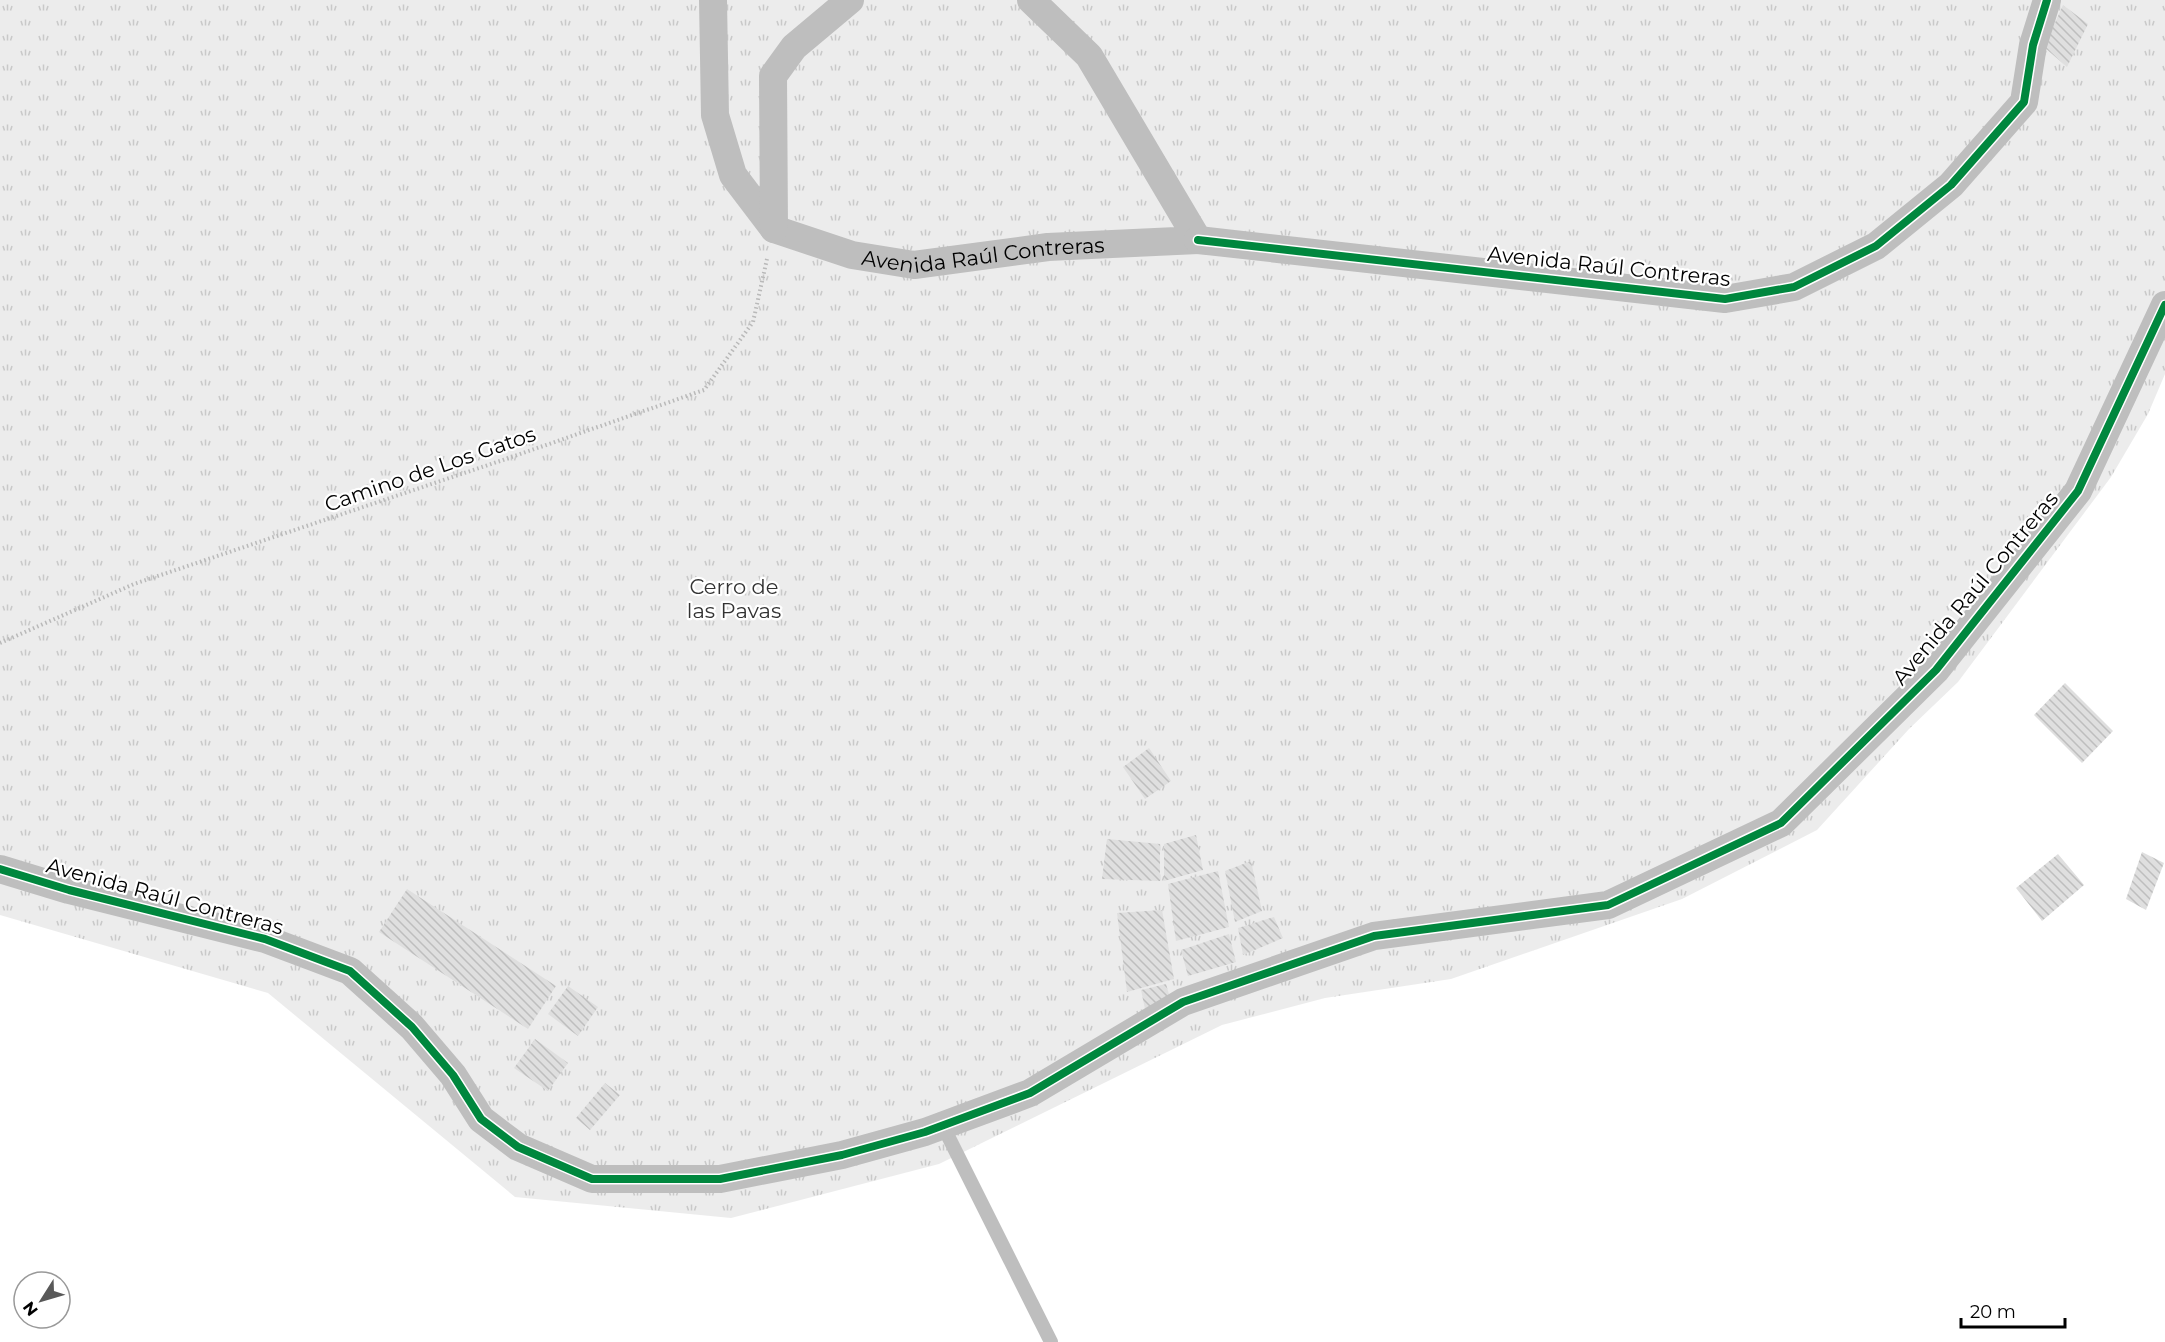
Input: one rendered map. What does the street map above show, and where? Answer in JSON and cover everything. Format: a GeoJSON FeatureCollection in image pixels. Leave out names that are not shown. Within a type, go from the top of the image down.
{"type":"FeatureCollection","features":[{"type":"Feature","properties":{"kind":"street"},"geometry":{"type":"LineString","coordinates":[[713,0],[716,115],[733,175],[774,230]]}},
{"type":"Feature","properties":{"kind":"street"},"geometry":{"type":"LineString","coordinates":[[774,230],[773,76],[794,47],[850,0]]}},
{"type":"Feature","properties":{"kind":"street"},"geometry":{"type":"LineString","coordinates":[[1031,0],[1089,56],[1198,240]]}},
{"type":"Feature","properties":{"kind":"street","name":"Avenida Raúl Contreras"},"geometry":{"type":"LineString","coordinates":[[774,230],[852,255],[914,265],[1048,247],[1198,240],[1725,299],[1794,287],[1876,246],[1951,185],[2024,102],[2033,45],[2047,0]]}},
{"type":"Feature","properties":{"kind":"street","name":"Avenida Raúl Contreras"},"geometry":{"type":"LineString","coordinates":[[0,869],[69,890],[265,939],[350,970],[412,1027],[453,1075],[481,1119],[518,1147],[592,1179],[720,1179],[842,1155],[943,1126],[1030,1094],[1183,1002],[1374,936],[1608,905],[1781,823],[1936,670],[2078,491],[2165,305]]}},
{"type":"Feature","properties":{"kind":"lane"},"geometry":{"type":"LineString","coordinates":[[943,1126],[1051,1342]]}},
{"type":"Feature","properties":{"kind":"green space","name":"Cerro de las Pavas"},"geometry":{"type":"Polygon","coordinates":[[[0,0],[2165,0],[2165,374],[2148,414],[2111,477],[1958,682],[1909,729],[1817,830],[1682,899],[1451,979],[1325,998],[1222,1025],[939,1164],[731,1218],[515,1197],[268,993],[0,915],[0,0]]]}},
{"type":"Feature","properties":{"kind":"building"},"geometry":{"type":"Polygon","coordinates":[[[2063,5],[2088,24],[2067,67],[2044,47],[2063,5]]]}},
{"type":"Feature","properties":{"kind":"building"},"geometry":{"type":"Polygon","coordinates":[[[2065,683],[2113,731],[2082,763],[2034,715],[2065,683]]]}},
{"type":"Feature","properties":{"kind":"building"},"geometry":{"type":"Polygon","coordinates":[[[1149,748],[1171,781],[1145,799],[1123,767],[1149,748]]]}},
{"type":"Feature","properties":{"kind":"building"},"geometry":{"type":"Polygon","coordinates":[[[1196,835],[1203,870],[1164,881],[1164,844],[1196,835]]]}},
{"type":"Feature","properties":{"kind":"building"},"geometry":{"type":"Polygon","coordinates":[[[1107,839],[1160,844],[1160,881],[1102,879],[1107,839]]]}},
{"type":"Feature","properties":{"kind":"building"},"geometry":{"type":"Polygon","coordinates":[[[2142,852],[2164,863],[2146,910],[2126,899],[2142,852]]]}},
{"type":"Feature","properties":{"kind":"building"},"geometry":{"type":"Polygon","coordinates":[[[2058,854],[2084,885],[2042,921],[2016,888],[2058,854]]]}},
{"type":"Feature","properties":{"kind":"building"},"geometry":{"type":"Polygon","coordinates":[[[1251,861],[1262,911],[1235,922],[1225,871],[1251,861]]]}},
{"type":"Feature","properties":{"kind":"building"},"geometry":{"type":"Polygon","coordinates":[[[1218,871],[1229,927],[1176,941],[1168,884],[1218,871]]]}},
{"type":"Feature","properties":{"kind":"building"},"geometry":{"type":"Polygon","coordinates":[[[407,889],[556,986],[528,1029],[379,932],[407,889]]]}},
{"type":"Feature","properties":{"kind":"building"},"geometry":{"type":"Polygon","coordinates":[[[1162,910],[1174,979],[1127,992],[1117,913],[1162,910]]]}},
{"type":"Feature","properties":{"kind":"building"},"geometry":{"type":"Polygon","coordinates":[[[1274,917],[1283,938],[1243,955],[1238,928],[1274,917]]]}},
{"type":"Feature","properties":{"kind":"building"},"geometry":{"type":"Polygon","coordinates":[[[1229,934],[1236,962],[1188,976],[1181,950],[1229,934]]]}},
{"type":"Feature","properties":{"kind":"building"},"geometry":{"type":"Polygon","coordinates":[[[1166,984],[1171,1001],[1145,1009],[1141,990],[1166,984]]]}},
{"type":"Feature","properties":{"kind":"building"},"geometry":{"type":"Polygon","coordinates":[[[568,986],[598,1007],[578,1036],[548,1014],[568,986]]]}},
{"type":"Feature","properties":{"kind":"building"},"geometry":{"type":"Polygon","coordinates":[[[535,1039],[568,1063],[548,1091],[514,1068],[535,1039]]]}},
{"type":"Feature","properties":{"kind":"building"},"geometry":{"type":"Polygon","coordinates":[[[605,1083],[620,1095],[590,1130],[576,1118],[605,1083]]]}},
{"type":"Feature","properties":{"kind":"cycle path"},"geometry":{"type":"LineString","coordinates":[[1198,240],[1725,299],[1794,287],[1876,246],[1951,185],[2024,102],[2033,45],[2047,0]]}},
{"type":"Feature","properties":{"kind":"cycle path"},"geometry":{"type":"LineString","coordinates":[[0,869],[69,890],[265,939],[350,971],[412,1027],[453,1075],[481,1119],[518,1147],[592,1179],[720,1179],[842,1155],[925,1132],[1030,1093],[1183,1002],[1374,936],[1608,905],[1781,823],[1936,670],[2078,491],[2165,305]]}}]}
